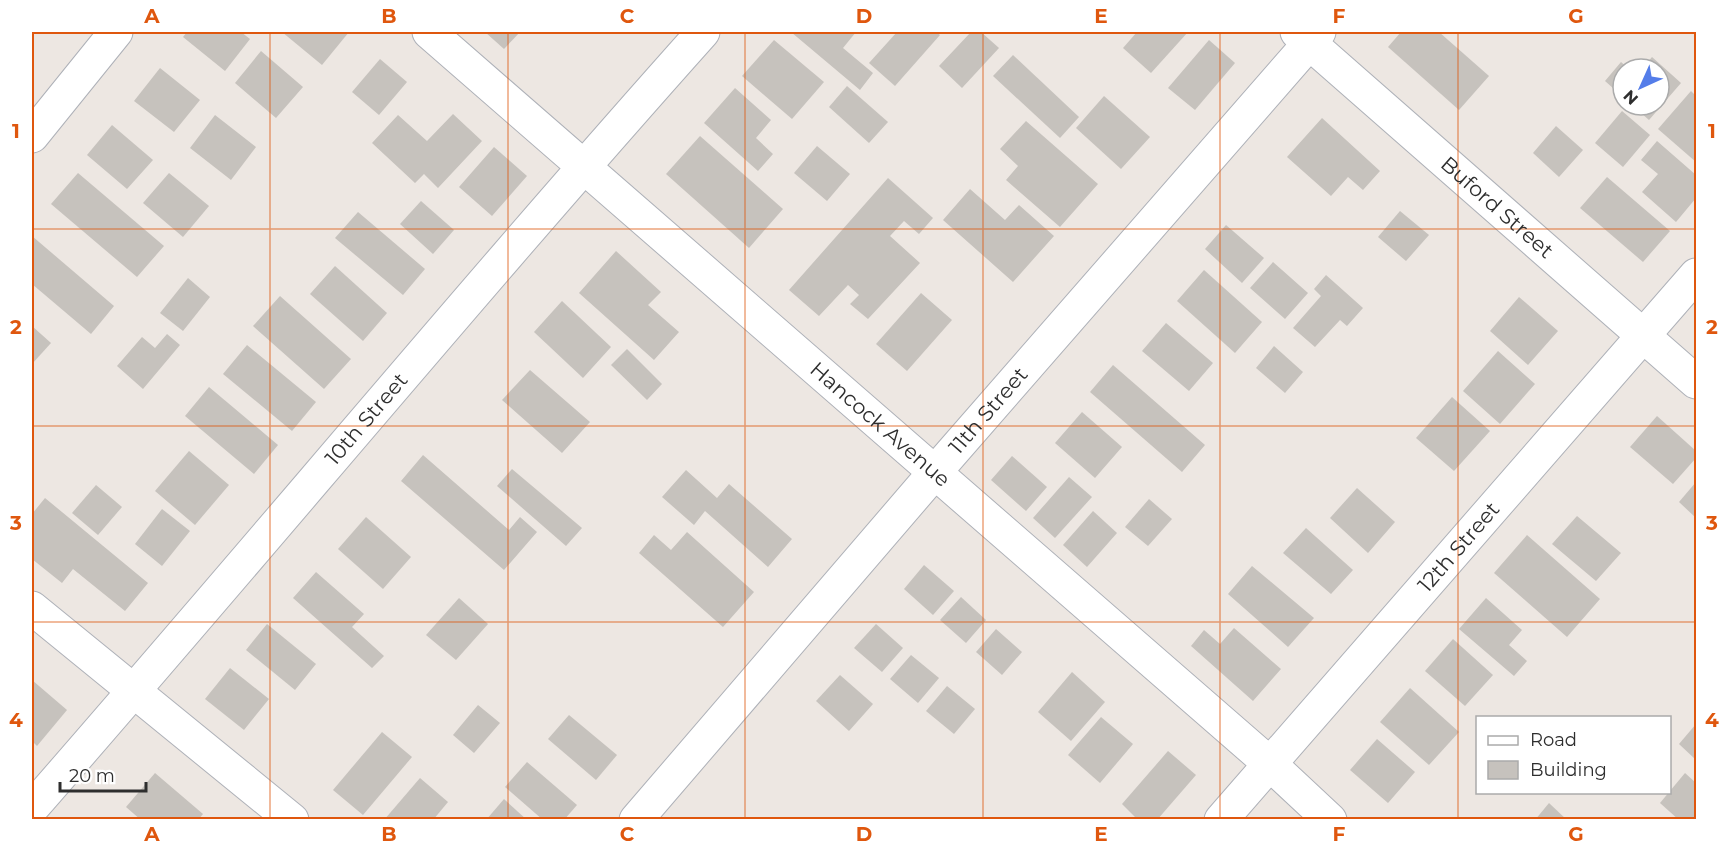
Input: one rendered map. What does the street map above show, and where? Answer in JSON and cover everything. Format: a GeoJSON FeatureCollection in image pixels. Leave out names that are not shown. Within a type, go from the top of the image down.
{"type":"FeatureCollection","features":[{"type":"Feature","properties":{"kind":"street"},"geometry":{"type":"LineString","coordinates":[[32,136],[116,32]]}},
{"type":"Feature","properties":{"kind":"street","name":"Hancock Avenue"},"geometry":{"type":"LineString","coordinates":[[429,32],[1330,819]]}},
{"type":"Feature","properties":{"kind":"street","name":"10th Street"},"geometry":{"type":"LineString","coordinates":[[32,808],[583,166],[703,32]]}},
{"type":"Feature","properties":{"kind":"street","name":"Buford Street"},"geometry":{"type":"LineString","coordinates":[[1309,35],[1696,382]]}},
{"type":"Feature","properties":{"kind":"street","name":"11th Street"},"geometry":{"type":"LineString","coordinates":[[636,819],[1309,35]]}},
{"type":"Feature","properties":{"kind":"street","name":"12th Street"},"geometry":{"type":"LineString","coordinates":[[1221,819],[1696,275]]}},
{"type":"Feature","properties":{"kind":"street"},"geometry":{"type":"LineString","coordinates":[[32,608],[292,819]]}},
{"type":"Feature","properties":{"kind":"building"},"geometry":{"type":"Polygon","coordinates":[[[187,32],[241,32],[250,39],[225,71],[183,37],[187,32]]]}},
{"type":"Feature","properties":{"kind":"building"},"geometry":{"type":"Polygon","coordinates":[[[282,32],[349,32],[322,65],[282,32]]]}},
{"type":"Feature","properties":{"kind":"building"},"geometry":{"type":"Polygon","coordinates":[[[485,32],[520,32],[504,49],[485,32]]]}},
{"type":"Feature","properties":{"kind":"building"},"geometry":{"type":"Polygon","coordinates":[[[791,32],[856,32],[843,48],[873,73],[860,90],[791,32]]]}},
{"type":"Feature","properties":{"kind":"building"},"geometry":{"type":"Polygon","coordinates":[[[897,32],[936,32],[940,35],[895,86],[869,63],[897,32]]]}},
{"type":"Feature","properties":{"kind":"building"},"geometry":{"type":"Polygon","coordinates":[[[971,32],[981,32],[999,48],[962,88],[939,66],[971,32]]]}},
{"type":"Feature","properties":{"kind":"building"},"geometry":{"type":"Polygon","coordinates":[[[1137,32],[1188,32],[1151,73],[1123,48],[1137,32]]]}},
{"type":"Feature","properties":{"kind":"building"},"geometry":{"type":"Polygon","coordinates":[[[1401,32],[1439,32],[1489,76],[1459,110],[1388,47],[1401,32]]]}},
{"type":"Feature","properties":{"kind":"building"},"geometry":{"type":"Polygon","coordinates":[[[774,40],[824,82],[792,119],[742,76],[774,40]]]}},
{"type":"Feature","properties":{"kind":"building"},"geometry":{"type":"Polygon","coordinates":[[[1209,40],[1235,63],[1195,110],[1168,88],[1209,40]]]}},
{"type":"Feature","properties":{"kind":"building"},"geometry":{"type":"Polygon","coordinates":[[[261,51],[303,87],[276,118],[235,83],[261,51]]]}},
{"type":"Feature","properties":{"kind":"building"},"geometry":{"type":"Polygon","coordinates":[[[1013,55],[1079,117],[1060,138],[993,76],[1013,55]]]}},
{"type":"Feature","properties":{"kind":"building"},"geometry":{"type":"Polygon","coordinates":[[[380,59],[407,82],[379,115],[352,92],[380,59]]]}},
{"type":"Feature","properties":{"kind":"building"},"geometry":{"type":"Polygon","coordinates":[[[160,68],[200,100],[174,132],[134,101],[160,68]]]}},
{"type":"Feature","properties":{"kind":"building"},"geometry":{"type":"Polygon","coordinates":[[[1611,74],[1611,86],[1605,81],[1611,74]]]}},
{"type":"Feature","properties":{"kind":"building"},"geometry":{"type":"Polygon","coordinates":[[[1671,74],[1681,83],[1671,95],[1671,74]]]}},
{"type":"Feature","properties":{"kind":"building"},"geometry":{"type":"Polygon","coordinates":[[[847,86],[888,122],[869,143],[829,107],[847,86]]]}},
{"type":"Feature","properties":{"kind":"building"},"geometry":{"type":"Polygon","coordinates":[[[735,88],[771,120],[756,138],[773,154],[758,171],[704,123],[735,88]]]}},
{"type":"Feature","properties":{"kind":"building"},"geometry":{"type":"Polygon","coordinates":[[[1691,91],[1696,96],[1696,162],[1658,129],[1671,117],[1671,114],[1691,91]]]}},
{"type":"Feature","properties":{"kind":"building"},"geometry":{"type":"Polygon","coordinates":[[[1104,96],[1150,137],[1121,169],[1076,128],[1104,96]]]}},
{"type":"Feature","properties":{"kind":"building"},"geometry":{"type":"Polygon","coordinates":[[[453,114],[482,141],[438,188],[424,174],[415,183],[372,143],[398,115],[427,141],[453,114]]]}},
{"type":"Feature","properties":{"kind":"building"},"geometry":{"type":"Polygon","coordinates":[[[215,115],[256,147],[231,180],[190,148],[215,115]]]}},
{"type":"Feature","properties":{"kind":"building"},"geometry":{"type":"Polygon","coordinates":[[[1617,117],[1629,117],[1650,135],[1623,167],[1595,143],[1617,117]]]}},
{"type":"Feature","properties":{"kind":"building"},"geometry":{"type":"Polygon","coordinates":[[[1322,118],[1380,171],[1363,190],[1348,177],[1331,196],[1287,157],[1322,118]]]}},
{"type":"Feature","properties":{"kind":"building"},"geometry":{"type":"Polygon","coordinates":[[[1026,121],[1098,184],[1060,227],[1006,180],[1018,166],[1000,149],[1026,121]]]}},
{"type":"Feature","properties":{"kind":"building"},"geometry":{"type":"Polygon","coordinates":[[[112,125],[153,160],[127,189],[87,155],[112,125]]]}},
{"type":"Feature","properties":{"kind":"building"},"geometry":{"type":"Polygon","coordinates":[[[1556,126],[1583,150],[1559,177],[1533,153],[1556,126]]]}},
{"type":"Feature","properties":{"kind":"building"},"geometry":{"type":"Polygon","coordinates":[[[700,136],[783,209],[749,248],[666,174],[700,136]]]}},
{"type":"Feature","properties":{"kind":"building"},"geometry":{"type":"Polygon","coordinates":[[[1657,141],[1696,175],[1696,198],[1676,222],[1642,192],[1658,174],[1641,160],[1657,141]]]}},
{"type":"Feature","properties":{"kind":"building"},"geometry":{"type":"Polygon","coordinates":[[[817,146],[850,174],[827,201],[794,173],[817,146]]]}},
{"type":"Feature","properties":{"kind":"building"},"geometry":{"type":"Polygon","coordinates":[[[494,147],[527,176],[492,216],[459,187],[494,147]]]}},
{"type":"Feature","properties":{"kind":"building"},"geometry":{"type":"Polygon","coordinates":[[[78,173],[164,246],[137,277],[51,204],[78,173]]]}},
{"type":"Feature","properties":{"kind":"building"},"geometry":{"type":"Polygon","coordinates":[[[169,173],[209,206],[183,237],[143,203],[169,173]]]}},
{"type":"Feature","properties":{"kind":"building"},"geometry":{"type":"Polygon","coordinates":[[[1607,177],[1670,231],[1643,262],[1580,208],[1607,177]]]}},
{"type":"Feature","properties":{"kind":"building"},"geometry":{"type":"Polygon","coordinates":[[[888,178],[933,218],[919,234],[904,221],[890,236],[920,263],[868,319],[850,304],[859,295],[848,285],[819,316],[789,290],[888,178]]]}},
{"type":"Feature","properties":{"kind":"building"},"geometry":{"type":"Polygon","coordinates":[[[970,189],[1005,220],[1019,205],[1054,236],[1013,282],[943,220],[970,189]]]}},
{"type":"Feature","properties":{"kind":"building"},"geometry":{"type":"Polygon","coordinates":[[[421,201],[454,230],[433,254],[400,224],[421,201]]]}},
{"type":"Feature","properties":{"kind":"building"},"geometry":{"type":"Polygon","coordinates":[[[1400,211],[1429,235],[1406,261],[1378,237],[1400,211]]]}},
{"type":"Feature","properties":{"kind":"building"},"geometry":{"type":"Polygon","coordinates":[[[358,212],[425,269],[403,295],[335,238],[358,212]]]}},
{"type":"Feature","properties":{"kind":"building"},"geometry":{"type":"Polygon","coordinates":[[[1226,225],[1264,258],[1242,283],[1205,249],[1226,225]]]}},
{"type":"Feature","properties":{"kind":"building"},"geometry":{"type":"Polygon","coordinates":[[[32,236],[114,306],[91,334],[32,284],[32,236]]]}},
{"type":"Feature","properties":{"kind":"building"},"geometry":{"type":"Polygon","coordinates":[[[616,251],[661,292],[648,305],[679,332],[654,360],[579,293],[616,251]]]}},
{"type":"Feature","properties":{"kind":"building"},"geometry":{"type":"Polygon","coordinates":[[[1273,262],[1308,293],[1285,319],[1250,288],[1273,262]]]}},
{"type":"Feature","properties":{"kind":"building"},"geometry":{"type":"Polygon","coordinates":[[[335,266],[387,313],[363,341],[310,294],[335,266]]]}},
{"type":"Feature","properties":{"kind":"building"},"geometry":{"type":"Polygon","coordinates":[[[1204,270],[1262,322],[1235,353],[1177,301],[1204,270]]]}},
{"type":"Feature","properties":{"kind":"building"},"geometry":{"type":"Polygon","coordinates":[[[1326,275],[1363,308],[1347,326],[1340,320],[1315,347],[1293,328],[1321,296],[1314,289],[1326,275]]]}},
{"type":"Feature","properties":{"kind":"building"},"geometry":{"type":"Polygon","coordinates":[[[188,278],[210,297],[183,331],[160,313],[188,278]]]}},
{"type":"Feature","properties":{"kind":"building"},"geometry":{"type":"Polygon","coordinates":[[[921,293],[952,320],[907,371],[876,344],[921,293]]]}},
{"type":"Feature","properties":{"kind":"building"},"geometry":{"type":"Polygon","coordinates":[[[280,296],[351,359],[324,389],[253,326],[280,296]]]}},
{"type":"Feature","properties":{"kind":"building"},"geometry":{"type":"Polygon","coordinates":[[[1519,297],[1558,331],[1528,365],[1490,331],[1519,297]]]}},
{"type":"Feature","properties":{"kind":"building"},"geometry":{"type":"Polygon","coordinates":[[[562,301],[611,347],[583,378],[534,332],[562,301]]]}},
{"type":"Feature","properties":{"kind":"building"},"geometry":{"type":"Polygon","coordinates":[[[1166,323],[1213,363],[1189,391],[1142,351],[1166,323]]]}},
{"type":"Feature","properties":{"kind":"building"},"geometry":{"type":"Polygon","coordinates":[[[32,326],[51,343],[32,364],[32,326]]]}},
{"type":"Feature","properties":{"kind":"building"},"geometry":{"type":"Polygon","coordinates":[[[167,334],[180,345],[143,389],[117,366],[142,337],[155,348],[167,334]]]}},
{"type":"Feature","properties":{"kind":"building"},"geometry":{"type":"Polygon","coordinates":[[[247,345],[316,402],[292,431],[223,374],[247,345]]]}},
{"type":"Feature","properties":{"kind":"building"},"geometry":{"type":"Polygon","coordinates":[[[1274,346],[1303,372],[1285,393],[1256,368],[1274,346]]]}},
{"type":"Feature","properties":{"kind":"building"},"geometry":{"type":"Polygon","coordinates":[[[627,349],[662,384],[647,400],[611,365],[627,349]]]}},
{"type":"Feature","properties":{"kind":"building"},"geometry":{"type":"Polygon","coordinates":[[[1498,351],[1535,384],[1500,424],[1463,391],[1498,351]]]}},
{"type":"Feature","properties":{"kind":"building"},"geometry":{"type":"Polygon","coordinates":[[[1113,365],[1205,445],[1182,472],[1090,392],[1113,365]]]}},
{"type":"Feature","properties":{"kind":"building"},"geometry":{"type":"Polygon","coordinates":[[[530,370],[590,422],[562,453],[502,400],[530,370]]]}},
{"type":"Feature","properties":{"kind":"building"},"geometry":{"type":"Polygon","coordinates":[[[209,387],[278,445],[254,474],[185,416],[209,387]]]}},
{"type":"Feature","properties":{"kind":"building"},"geometry":{"type":"Polygon","coordinates":[[[1452,397],[1490,431],[1454,471],[1416,438],[1452,397]]]}},
{"type":"Feature","properties":{"kind":"building"},"geometry":{"type":"Polygon","coordinates":[[[1082,412],[1122,447],[1095,478],[1055,443],[1082,412]]]}},
{"type":"Feature","properties":{"kind":"building"},"geometry":{"type":"Polygon","coordinates":[[[1657,416],[1696,451],[1696,458],[1673,484],[1630,447],[1657,416]]]}},
{"type":"Feature","properties":{"kind":"building"},"geometry":{"type":"Polygon","coordinates":[[[189,451],[229,485],[195,525],[155,491],[189,451]]]}},
{"type":"Feature","properties":{"kind":"building"},"geometry":{"type":"Polygon","coordinates":[[[423,455],[509,530],[520,517],[537,532],[504,570],[401,481],[423,455]]]}},
{"type":"Feature","properties":{"kind":"building"},"geometry":{"type":"Polygon","coordinates":[[[1012,456],[1047,487],[1026,511],[991,480],[1012,456]]]}},
{"type":"Feature","properties":{"kind":"building"},"geometry":{"type":"Polygon","coordinates":[[[512,469],[582,528],[566,546],[497,486],[512,469]]]}},
{"type":"Feature","properties":{"kind":"building"},"geometry":{"type":"Polygon","coordinates":[[[686,470],[717,498],[729,484],[792,539],[768,567],[705,511],[694,525],[662,497],[686,470]]]}},
{"type":"Feature","properties":{"kind":"building"},"geometry":{"type":"Polygon","coordinates":[[[1069,477],[1092,497],[1055,538],[1033,518],[1069,477]]]}},
{"type":"Feature","properties":{"kind":"building"},"geometry":{"type":"Polygon","coordinates":[[[1696,482],[1696,518],[1679,502],[1696,482]]]}},
{"type":"Feature","properties":{"kind":"building"},"geometry":{"type":"Polygon","coordinates":[[[96,485],[122,507],[98,535],[72,513],[96,485]]]}},
{"type":"Feature","properties":{"kind":"building"},"geometry":{"type":"Polygon","coordinates":[[[1357,488],[1395,522],[1368,553],[1330,518],[1357,488]]]}},
{"type":"Feature","properties":{"kind":"building"},"geometry":{"type":"Polygon","coordinates":[[[45,498],[148,583],[125,611],[73,569],[62,583],[32,559],[32,514],[45,498]]]}},
{"type":"Feature","properties":{"kind":"building"},"geometry":{"type":"Polygon","coordinates":[[[1149,499],[1172,519],[1148,546],[1125,527],[1149,499]]]}},
{"type":"Feature","properties":{"kind":"building"},"geometry":{"type":"Polygon","coordinates":[[[162,509],[190,531],[162,566],[135,544],[162,509]]]}},
{"type":"Feature","properties":{"kind":"building"},"geometry":{"type":"Polygon","coordinates":[[[1093,511],[1117,533],[1087,567],[1063,545],[1093,511]]]}},
{"type":"Feature","properties":{"kind":"building"},"geometry":{"type":"Polygon","coordinates":[[[1577,516],[1621,553],[1596,581],[1552,544],[1577,516]]]}},
{"type":"Feature","properties":{"kind":"building"},"geometry":{"type":"Polygon","coordinates":[[[366,517],[411,557],[383,589],[338,549],[366,517]]]}},
{"type":"Feature","properties":{"kind":"building"},"geometry":{"type":"Polygon","coordinates":[[[1306,528],[1353,570],[1331,594],[1283,553],[1306,528]]]}},
{"type":"Feature","properties":{"kind":"building"},"geometry":{"type":"Polygon","coordinates":[[[687,532],[754,592],[723,627],[639,553],[654,535],[671,550],[687,532]]]}},
{"type":"Feature","properties":{"kind":"building"},"geometry":{"type":"Polygon","coordinates":[[[1527,535],[1600,599],[1567,637],[1494,573],[1527,535]]]}},
{"type":"Feature","properties":{"kind":"building"},"geometry":{"type":"Polygon","coordinates":[[[924,565],[954,591],[933,615],[904,589],[924,565]]]}},
{"type":"Feature","properties":{"kind":"building"},"geometry":{"type":"Polygon","coordinates":[[[1252,566],[1314,618],[1288,647],[1228,594],[1252,566]]]}},
{"type":"Feature","properties":{"kind":"building"},"geometry":{"type":"Polygon","coordinates":[[[316,572],[364,614],[352,627],[384,656],[372,668],[293,598],[316,572]]]}},
{"type":"Feature","properties":{"kind":"building"},"geometry":{"type":"Polygon","coordinates":[[[961,597],[986,620],[966,643],[940,620],[961,597]]]}},
{"type":"Feature","properties":{"kind":"building"},"geometry":{"type":"Polygon","coordinates":[[[459,598],[488,624],[456,660],[426,635],[459,598]]]}},
{"type":"Feature","properties":{"kind":"building"},"geometry":{"type":"Polygon","coordinates":[[[1486,598],[1522,630],[1509,645],[1527,661],[1514,676],[1459,629],[1486,598]]]}},
{"type":"Feature","properties":{"kind":"building"},"geometry":{"type":"Polygon","coordinates":[[[267,624],[316,664],[295,690],[246,650],[267,624]]]}},
{"type":"Feature","properties":{"kind":"building"},"geometry":{"type":"Polygon","coordinates":[[[876,624],[903,648],[882,672],[854,648],[876,624]]]}},
{"type":"Feature","properties":{"kind":"building"},"geometry":{"type":"Polygon","coordinates":[[[1234,628],[1281,669],[1253,701],[1191,646],[1204,630],[1220,644],[1234,628]]]}},
{"type":"Feature","properties":{"kind":"building"},"geometry":{"type":"Polygon","coordinates":[[[996,629],[1022,652],[1002,675],[976,652],[996,629]]]}},
{"type":"Feature","properties":{"kind":"building"},"geometry":{"type":"Polygon","coordinates":[[[1453,639],[1493,675],[1465,706],[1425,671],[1453,639]]]}},
{"type":"Feature","properties":{"kind":"building"},"geometry":{"type":"Polygon","coordinates":[[[911,655],[939,678],[918,703],[890,679],[911,655]]]}},
{"type":"Feature","properties":{"kind":"building"},"geometry":{"type":"Polygon","coordinates":[[[230,668],[269,699],[244,730],[205,699],[230,668]]]}},
{"type":"Feature","properties":{"kind":"building"},"geometry":{"type":"Polygon","coordinates":[[[1072,672],[1105,702],[1071,741],[1038,712],[1072,672]]]}},
{"type":"Feature","properties":{"kind":"building"},"geometry":{"type":"Polygon","coordinates":[[[840,675],[873,704],[849,731],[816,701],[840,675]]]}},
{"type":"Feature","properties":{"kind":"building"},"geometry":{"type":"Polygon","coordinates":[[[32,680],[67,710],[37,746],[32,741],[32,680]]]}},
{"type":"Feature","properties":{"kind":"building"},"geometry":{"type":"Polygon","coordinates":[[[947,686],[975,709],[954,734],[926,711],[947,686]]]}},
{"type":"Feature","properties":{"kind":"building"},"geometry":{"type":"Polygon","coordinates":[[[1410,688],[1459,732],[1429,765],[1380,722],[1410,688]]]}},
{"type":"Feature","properties":{"kind":"building"},"geometry":{"type":"Polygon","coordinates":[[[478,705],[500,723],[474,753],[453,735],[478,705]]]}},
{"type":"Feature","properties":{"kind":"building"},"geometry":{"type":"Polygon","coordinates":[[[569,715],[617,755],[596,780],[548,739],[569,715]]]}},
{"type":"Feature","properties":{"kind":"building"},"geometry":{"type":"Polygon","coordinates":[[[1101,717],[1133,744],[1100,783],[1068,755],[1101,717]]]}},
{"type":"Feature","properties":{"kind":"building"},"geometry":{"type":"Polygon","coordinates":[[[1696,724],[1696,760],[1679,744],[1696,724]]]}},
{"type":"Feature","properties":{"kind":"building"},"geometry":{"type":"Polygon","coordinates":[[[382,732],[412,757],[363,815],[333,790],[382,732]]]}},
{"type":"Feature","properties":{"kind":"building"},"geometry":{"type":"Polygon","coordinates":[[[1377,739],[1415,772],[1388,803],[1350,770],[1377,739]]]}},
{"type":"Feature","properties":{"kind":"building"},"geometry":{"type":"Polygon","coordinates":[[[1168,751],[1196,775],[1157,820],[1138,820],[1122,804],[1168,751]]]}},
{"type":"Feature","properties":{"kind":"building"},"geometry":{"type":"Polygon","coordinates":[[[527,762],[577,805],[564,820],[543,820],[505,787],[527,762]]]}},
{"type":"Feature","properties":{"kind":"building"},"geometry":{"type":"Polygon","coordinates":[[[155,773],[203,814],[198,820],[141,820],[126,807],[155,773]]]}},
{"type":"Feature","properties":{"kind":"building"},"geometry":{"type":"Polygon","coordinates":[[[1685,773],[1696,783],[1696,820],[1679,820],[1660,803],[1668,794],[1671,794],[1671,790],[1685,773]]]}},
{"type":"Feature","properties":{"kind":"building"},"geometry":{"type":"Polygon","coordinates":[[[420,778],[448,802],[433,820],[384,820],[420,778]]]}},
{"type":"Feature","properties":{"kind":"building"},"geometry":{"type":"Polygon","coordinates":[[[504,799],[527,820],[486,820],[504,799]]]}},
{"type":"Feature","properties":{"kind":"building"},"geometry":{"type":"Polygon","coordinates":[[[1549,803],[1567,820],[1535,820],[1549,803]]]}}]}
